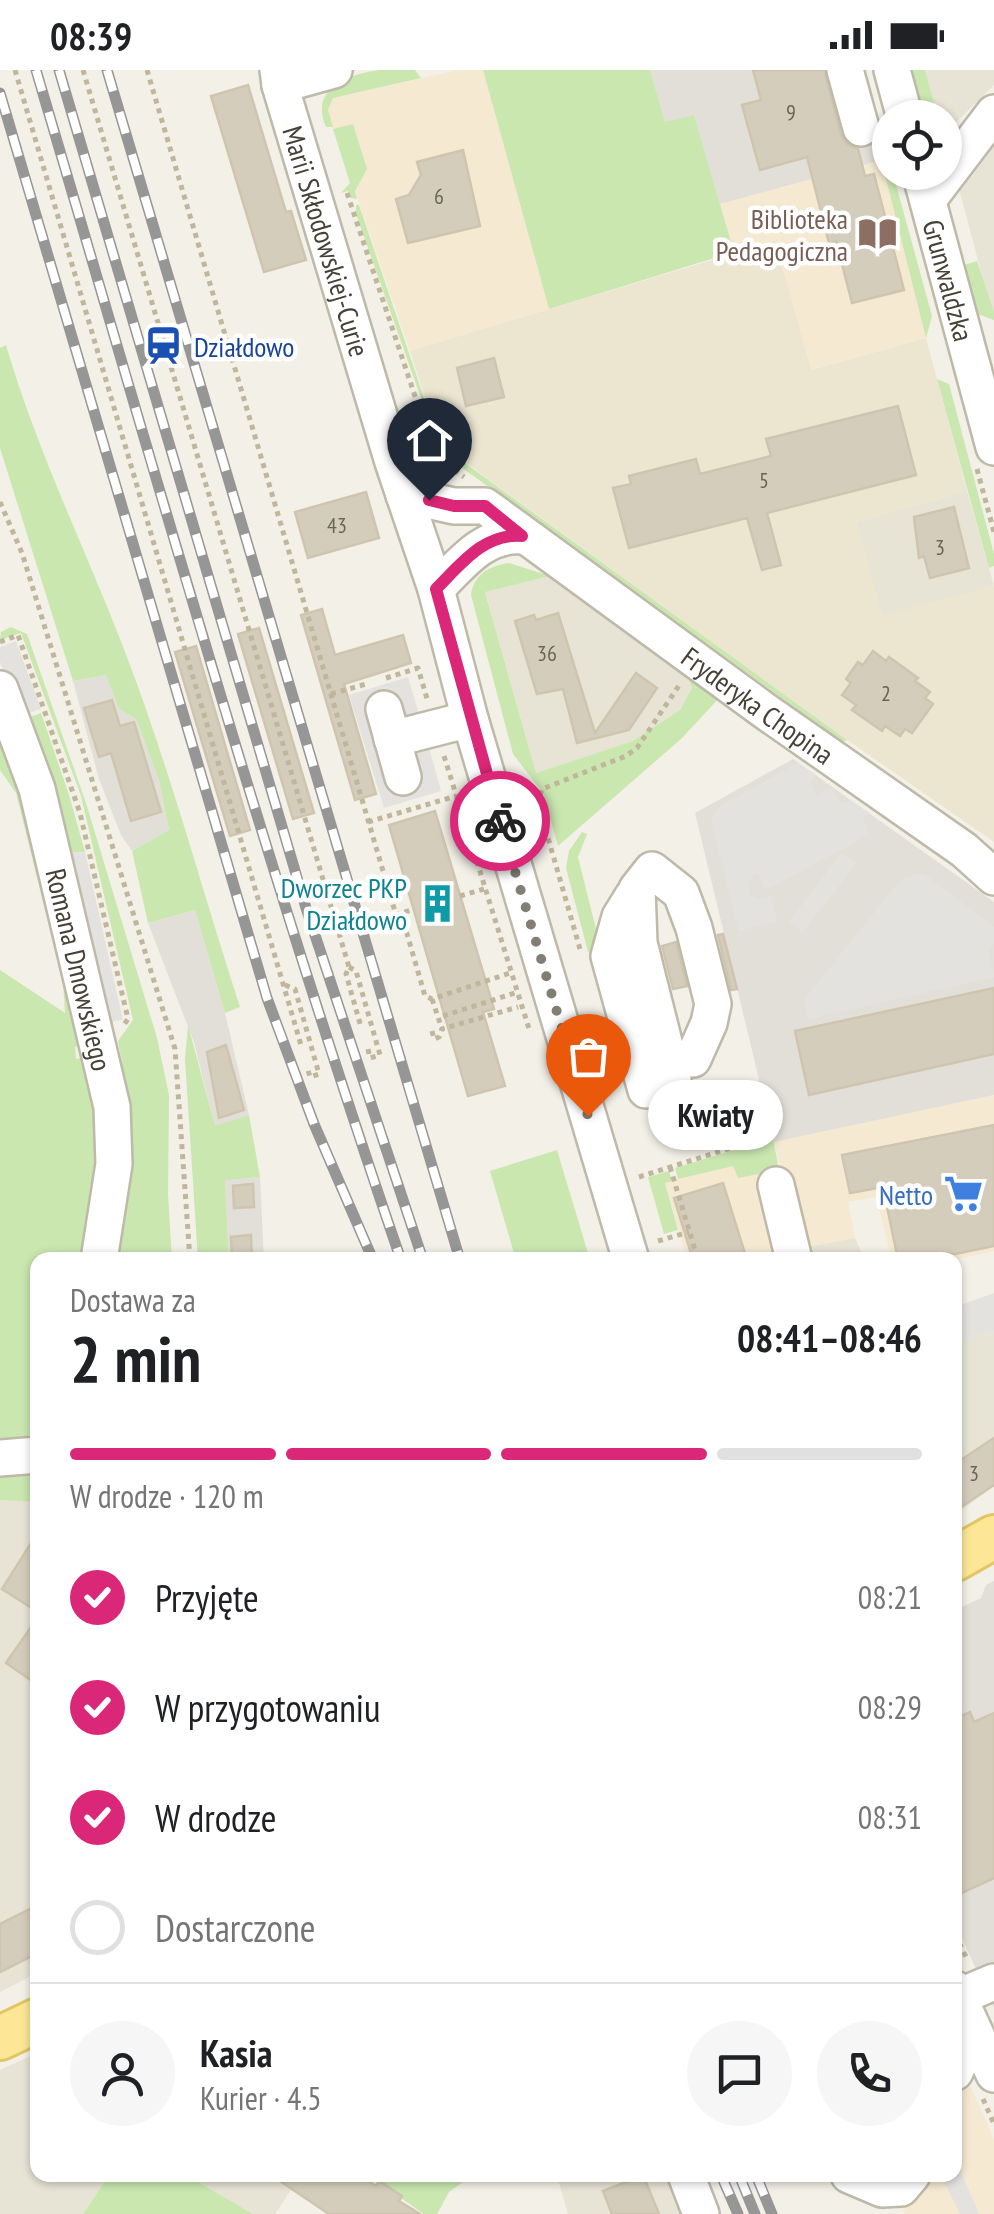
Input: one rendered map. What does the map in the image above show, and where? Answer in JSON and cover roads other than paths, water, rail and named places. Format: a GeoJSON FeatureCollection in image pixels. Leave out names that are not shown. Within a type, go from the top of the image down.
{"type":"FeatureCollection","features":[{"type":"Feature","properties":{"kind":"main road"},"geometry":{"type":"LineString","coordinates":[[962,1555],[994,1536]]}},
{"type":"Feature","properties":{"kind":"main road"},"geometry":{"type":"LineString","coordinates":[[0,2038],[30,2024]]}},
{"type":"Feature","properties":{"kind":"street"},"geometry":{"type":"LineString","coordinates":[[279,78],[334,70]]}},
{"type":"Feature","properties":{"kind":"street"},"geometry":{"type":"LineString","coordinates":[[846,70],[861,128]]}},
{"type":"Feature","properties":{"kind":"street"},"geometry":{"type":"LineString","coordinates":[[892,70],[900,100]]}},
{"type":"Feature","properties":{"kind":"street","name":"Marii Skłodowskiej-Curie"},"geometry":{"type":"LineString","coordinates":[[279,78],[436,589],[453,724],[644,1250]]}},
{"type":"Feature","properties":{"kind":"street"},"geometry":{"type":"LineString","coordinates":[[962,146],[994,113]]}},
{"type":"Feature","properties":{"kind":"street","name":"Grunwaldzka"},"geometry":{"type":"LineString","coordinates":[[925,190],[978,334],[994,447]]}},
{"type":"Feature","properties":{"kind":"street"},"geometry":{"type":"LineString","coordinates":[[420,541],[463,494]]}},
{"type":"Feature","properties":{"kind":"street","name":"Fryderyka Chopina"},"geometry":{"type":"LineString","coordinates":[[404,495],[463,494],[485,506],[964,850],[994,877]]}},
{"type":"Feature","properties":{"kind":"street"},"geometry":{"type":"LineString","coordinates":[[436,589],[474,550],[503,534],[522,536]]}},
{"type":"Feature","properties":{"kind":"street"},"geometry":{"type":"LineString","coordinates":[[420,541],[474,550]]}},
{"type":"Feature","properties":{"kind":"street","name":"Romana Dmowskiego"},"geometry":{"type":"LineString","coordinates":[[0,688],[37,789],[112,1106],[114,1164],[100,1252]]}},
{"type":"Feature","properties":{"kind":"street"},"geometry":{"type":"LineString","coordinates":[[403,778],[388,724],[453,724]]}},
{"type":"Feature","properties":{"kind":"street"},"geometry":{"type":"LineString","coordinates":[[652,870],[680,893],[694,928],[713,1004],[671,1076],[610,956],[620,918],[637,889],[652,870]]}},
{"type":"Feature","properties":{"kind":"street"},"geometry":{"type":"LineString","coordinates":[[776,1185],[792,1252]]}},
{"type":"Feature","properties":{"kind":"street"},"geometry":{"type":"LineString","coordinates":[[0,1458],[30,1455]]}},
{"type":"Feature","properties":{"kind":"street"},"geometry":{"type":"LineString","coordinates":[[962,1992],[994,1982]]}},
{"type":"Feature","properties":{"kind":"street"},"geometry":{"type":"LineString","coordinates":[[962,2004],[988,2060]]}},
{"type":"Feature","properties":{"kind":"street"},"geometry":{"type":"LineString","coordinates":[[962,2054],[988,2060]]}},
{"type":"Feature","properties":{"kind":"street"},"geometry":{"type":"LineString","coordinates":[[689,2182],[701,2214]]}},
{"type":"Feature","properties":{"kind":"street"},"geometry":{"type":"LineString","coordinates":[[865,2182],[882,2189],[902,2188],[907,2182]]}},
{"type":"Feature","properties":{"kind":"railway"},"geometry":{"type":"LineString","coordinates":[[36,70],[257,816],[398,1252]]}},
{"type":"Feature","properties":{"kind":"railway"},"geometry":{"type":"LineString","coordinates":[[59,70],[306,908],[420,1252]]}},
{"type":"Feature","properties":{"kind":"railway"},"geometry":{"type":"LineString","coordinates":[[107,70],[458,1252]]}},
{"type":"Feature","properties":{"kind":"railway"},"geometry":{"type":"LineString","coordinates":[[0,93],[267,998],[314,1124],[370,1252]]}},
{"type":"Feature","properties":{"kind":"railway"},"geometry":{"type":"LineString","coordinates":[[724,2182],[738,2214]]}},
{"type":"Feature","properties":{"kind":"railway"},"geometry":{"type":"LineString","coordinates":[[742,2182],[755,2214]]}},
{"type":"Feature","properties":{"kind":"railway"},"geometry":{"type":"LineString","coordinates":[[759,2182],[772,2214]]}},
{"type":"Feature","properties":{"kind":"place","name":"Biblioteka Pedagogiczna"},"geometry":{"type":"Point","coordinates":[878,234]}},
{"type":"Feature","properties":{"kind":"place","name":"Działdowo"},"geometry":{"type":"Point","coordinates":[164,346]}},
{"type":"Feature","properties":{"kind":"place","name":"Dworzec PKP Działdowo"},"geometry":{"type":"Point","coordinates":[437,903]}},
{"type":"Feature","properties":{"kind":"place","name":"Kwiaty"},"geometry":{"type":"Point","coordinates":[588,1116]}},
{"type":"Feature","properties":{"kind":"place","name":"Netto"},"geometry":{"type":"Point","coordinates":[963,1194]}}]}
